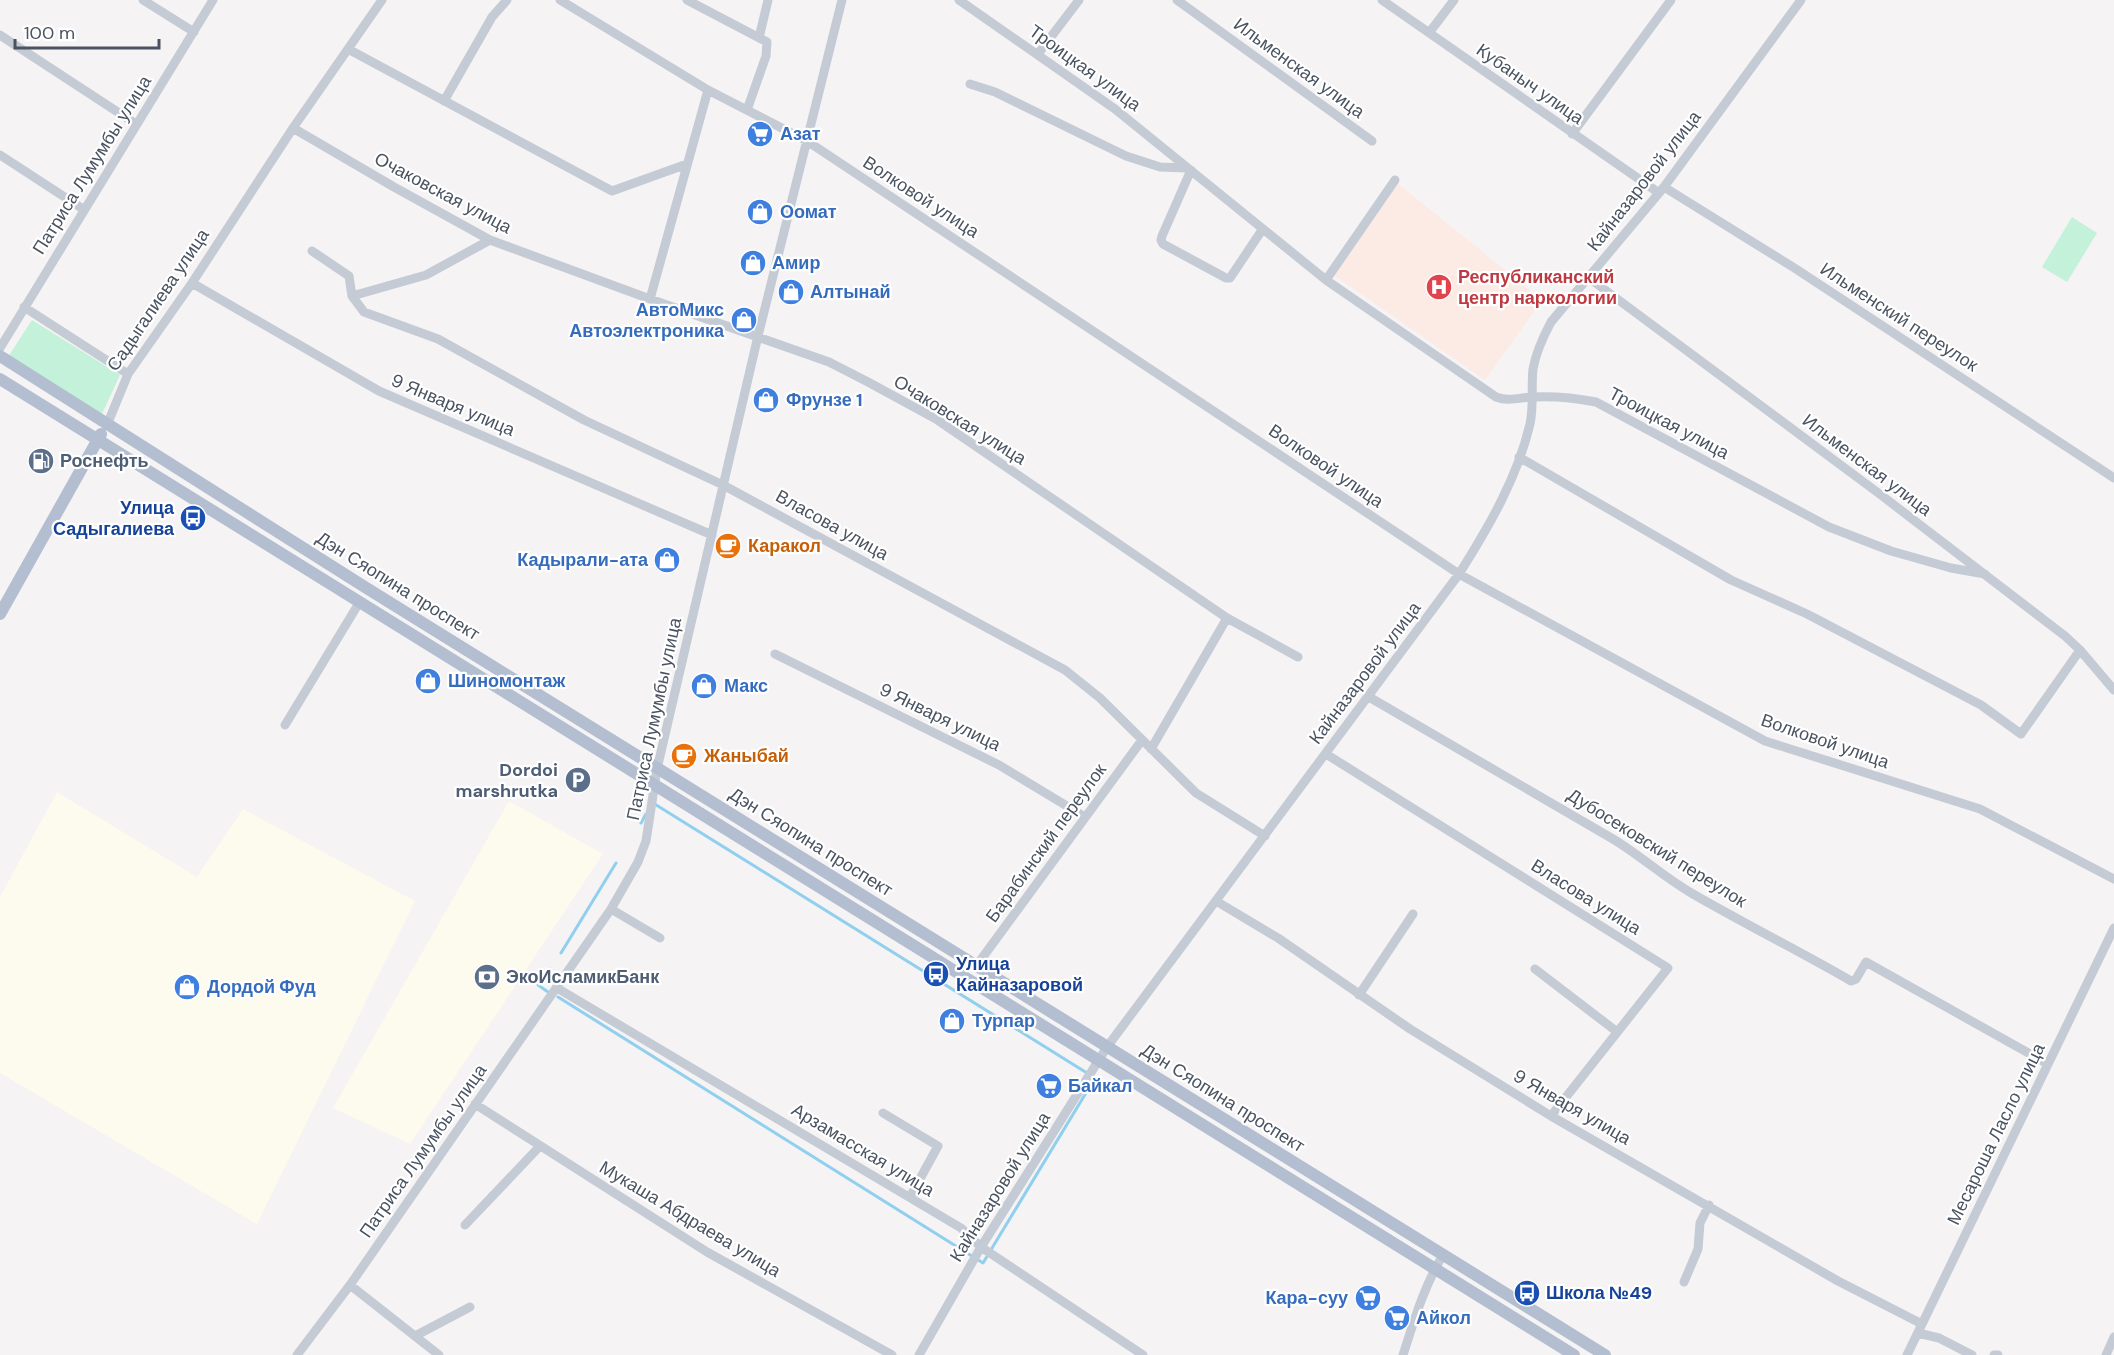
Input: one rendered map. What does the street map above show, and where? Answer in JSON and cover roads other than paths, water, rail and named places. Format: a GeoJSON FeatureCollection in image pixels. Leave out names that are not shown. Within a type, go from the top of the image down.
{"type":"FeatureCollection","features":[{"type":"Feature","properties":{"kind":"main road","name":"Дэн Сяопина проспект"},"geometry":{"type":"LineString","coordinates":[[0,356],[657,769],[1605,1355]]}},
{"type":"Feature","properties":{"kind":"main road","name":"Дэн Сяопина проспект"},"geometry":{"type":"LineString","coordinates":[[0,379],[1574,1355]]}},
{"type":"Feature","properties":{"kind":"main road","name":"Садыгалиева улица"},"geometry":{"type":"LineString","coordinates":[[0,614],[107,425]]}},
{"type":"Feature","properties":{"kind":"main road"},"geometry":{"type":"LineString","coordinates":[[865,915],[873,901]]}},
{"type":"Feature","properties":{"kind":"street"},"geometry":{"type":"LineString","coordinates":[[143,0],[194,32]]}},
{"type":"Feature","properties":{"kind":"street","name":"Патриса Лумумбы улица"},"geometry":{"type":"LineString","coordinates":[[0,348],[213,0]]}},
{"type":"Feature","properties":{"kind":"street","name":"Садыгалиева улица"},"geometry":{"type":"LineString","coordinates":[[107,425],[128,374],[192,283],[293,128],[382,0]]}},
{"type":"Feature","properties":{"kind":"street"},"geometry":{"type":"LineString","coordinates":[[444,101],[492,17],[507,0]]}},
{"type":"Feature","properties":{"kind":"street","name":"Волковой улица"},"geometry":{"type":"LineString","coordinates":[[560,0],[708,90],[807,141],[1459,574],[1765,741],[1980,809],[2114,879]]}},
{"type":"Feature","properties":{"kind":"street"},"geometry":{"type":"LineString","coordinates":[[576,10],[581,0]]}},
{"type":"Feature","properties":{"kind":"street"},"geometry":{"type":"LineString","coordinates":[[687,0],[767,42],[766,56],[747,110]]}},
{"type":"Feature","properties":{"kind":"street"},"geometry":{"type":"LineString","coordinates":[[759,38],[768,0]]}},
{"type":"Feature","properties":{"kind":"street","name":"Патриса Лумумбы улица"},"geometry":{"type":"LineString","coordinates":[[297,1355],[350,1285],[557,988],[610,909],[638,862],[646,841],[657,769],[758,336],[842,0]]}},
{"type":"Feature","properties":{"kind":"street","name":"Троицкая улица"},"geometry":{"type":"LineString","coordinates":[[959,0],[1115,109],[1262,230],[1326,279],[1496,397],[1506,400],[1563,397],[1596,402],[1829,527],[1891,551],[1951,568],[1985,574]]}},
{"type":"Feature","properties":{"kind":"street"},"geometry":{"type":"LineString","coordinates":[[1038,54],[1079,0]]}},
{"type":"Feature","properties":{"kind":"street","name":"Ильменская улица"},"geometry":{"type":"LineString","coordinates":[[1177,0],[1372,141]]}},
{"type":"Feature","properties":{"kind":"street","name":"Кубаныч улица"},"geometry":{"type":"LineString","coordinates":[[1382,0],[1572,134],[1661,190]]}},
{"type":"Feature","properties":{"kind":"street"},"geometry":{"type":"LineString","coordinates":[[1429,33],[1454,0]]}},
{"type":"Feature","properties":{"kind":"street"},"geometry":{"type":"LineString","coordinates":[[1572,134],[1671,0]]}},
{"type":"Feature","properties":{"kind":"street","name":"Кайназаровой улица"},"geometry":{"type":"LineString","coordinates":[[919,1355],[981,1247],[1098,1059],[1369,697],[1459,574],[1494,518],[1519,458],[1530,424],[1533,369],[1540,344],[1551,322],[1661,190],[1801,0]]}},
{"type":"Feature","properties":{"kind":"street"},"geometry":{"type":"LineString","coordinates":[[0,35],[136,124]]}},
{"type":"Feature","properties":{"kind":"street"},"geometry":{"type":"LineString","coordinates":[[348,49],[612,191],[687,164]]}},
{"type":"Feature","properties":{"kind":"street"},"geometry":{"type":"LineString","coordinates":[[970,84],[995,92],[1126,156],[1160,167],[1190,169],[1161,240],[1163,244],[1226,278],[1230,278],[1262,230]]}},
{"type":"Feature","properties":{"kind":"street"},"geometry":{"type":"LineString","coordinates":[[650,299],[708,90]]}},
{"type":"Feature","properties":{"kind":"street","name":"Очаковская улица"},"geometry":{"type":"LineString","coordinates":[[293,128],[490,240],[829,362],[936,419],[1227,618],[1298,657]]}},
{"type":"Feature","properties":{"kind":"street"},"geometry":{"type":"LineString","coordinates":[[0,155],[83,209]]}},
{"type":"Feature","properties":{"kind":"street"},"geometry":{"type":"LineString","coordinates":[[1326,279],[1395,180]]}},
{"type":"Feature","properties":{"kind":"street","name":"Ильменский переулок"},"geometry":{"type":"LineString","coordinates":[[1661,190],[1796,269],[2114,478]]}},
{"type":"Feature","properties":{"kind":"street"},"geometry":{"type":"LineString","coordinates":[[352,296],[426,274],[490,240]]}},
{"type":"Feature","properties":{"kind":"street","name":"Власова улица"},"geometry":{"type":"LineString","coordinates":[[312,251],[349,276],[352,296],[364,312],[438,339],[584,420],[723,485],[1065,670],[1100,698],[1196,793],[1265,836]]}},
{"type":"Feature","properties":{"kind":"street","name":"Ильменская улица"},"geometry":{"type":"LineString","coordinates":[[1589,278],[1985,574],[2080,650],[2114,690]]}},
{"type":"Feature","properties":{"kind":"street","name":"9 Января улица"},"geometry":{"type":"LineString","coordinates":[[192,283],[379,391],[712,535]]}},
{"type":"Feature","properties":{"kind":"street"},"geometry":{"type":"LineString","coordinates":[[24,308],[128,374]]}},
{"type":"Feature","properties":{"kind":"street"},"geometry":{"type":"LineString","coordinates":[[1519,458],[1731,580],[1807,614],[1982,705],[2021,734],[2080,650]]}},
{"type":"Feature","properties":{"kind":"street"},"geometry":{"type":"LineString","coordinates":[[285,725],[359,603]]}},
{"type":"Feature","properties":{"kind":"street"},"geometry":{"type":"LineString","coordinates":[[1151,749],[1227,618]]}},
{"type":"Feature","properties":{"kind":"street","name":"9 Января улица"},"geometry":{"type":"LineString","coordinates":[[775,654],[999,765],[1085,817]]}},
{"type":"Feature","properties":{"kind":"street","name":"Дубосековский переулок"},"geometry":{"type":"LineString","coordinates":[[1369,697],[1622,844],[1692,893],[1792,946],[1851,981],[1856,979],[1866,962],[2048,1064]]}},
{"type":"Feature","properties":{"kind":"street","name":"Барабинский переулок"},"geometry":{"type":"LineString","coordinates":[[976,965],[1142,740]]}},
{"type":"Feature","properties":{"kind":"street","name":"Власова улица"},"geometry":{"type":"LineString","coordinates":[[1326,754],[1668,968],[1551,1116]]}},
{"type":"Feature","properties":{"kind":"street","name":"9 Января улица"},"geometry":{"type":"LineString","coordinates":[[1216,901],[1278,938],[1359,995],[1551,1116],[1710,1205],[1920,1328],[1972,1355]]}},
{"type":"Feature","properties":{"kind":"street"},"geometry":{"type":"LineString","coordinates":[[610,909],[660,938]]}},
{"type":"Feature","properties":{"kind":"street"},"geometry":{"type":"LineString","coordinates":[[1359,995],[1413,914]]}},
{"type":"Feature","properties":{"kind":"street","name":"Месароша Ласло улица"},"geometry":{"type":"LineString","coordinates":[[1907,1355],[2114,928]]}},
{"type":"Feature","properties":{"kind":"street"},"geometry":{"type":"LineString","coordinates":[[1535,969],[1616,1031]]}},
{"type":"Feature","properties":{"kind":"street","name":"Арзамасская улица"},"geometry":{"type":"LineString","coordinates":[[557,988],[961,1228],[981,1247],[1143,1355]]}},
{"type":"Feature","properties":{"kind":"street","name":"Мукаша Абдраева улица"},"geometry":{"type":"LineString","coordinates":[[475,1104],[707,1252],[892,1355]]}},
{"type":"Feature","properties":{"kind":"street"},"geometry":{"type":"LineString","coordinates":[[883,1113],[938,1146],[910,1197]]}},
{"type":"Feature","properties":{"kind":"street"},"geometry":{"type":"LineString","coordinates":[[465,1225],[540,1146]]}},
{"type":"Feature","properties":{"kind":"street"},"geometry":{"type":"LineString","coordinates":[[1684,1282],[1698,1249],[1700,1223],[1710,1205]]}},
{"type":"Feature","properties":{"kind":"street"},"geometry":{"type":"LineString","coordinates":[[1403,1355],[1434,1270],[1443,1255]]}},
{"type":"Feature","properties":{"kind":"street"},"geometry":{"type":"LineString","coordinates":[[350,1285],[440,1355]]}},
{"type":"Feature","properties":{"kind":"street"},"geometry":{"type":"LineString","coordinates":[[415,1336],[470,1307]]}},
{"type":"Feature","properties":{"kind":"street"},"geometry":{"type":"LineString","coordinates":[[2106,1355],[2114,1337]]}},
{"type":"Feature","properties":{"kind":"waterway"},"geometry":{"type":"LineString","coordinates":[[558,997],[983,1263],[1095,1078],[653,803]]}},
{"type":"Feature","properties":{"kind":"waterway"},"geometry":{"type":"LineString","coordinates":[[641,823],[646,814]]}},
{"type":"Feature","properties":{"kind":"waterway"},"geometry":{"type":"LineString","coordinates":[[561,953],[616,863]]}},
{"type":"Feature","properties":{"kind":"waterway"},"geometry":{"type":"LineString","coordinates":[[548,992],[538,985],[550,969]]}},
{"type":"Feature","properties":{"kind":"place","name":"Азат"},"geometry":{"type":"Point","coordinates":[760,134]}},
{"type":"Feature","properties":{"kind":"place","name":"Оомат"},"geometry":{"type":"Point","coordinates":[760,212]}},
{"type":"Feature","properties":{"kind":"place","name":"Амир"},"geometry":{"type":"Point","coordinates":[753,263]}},
{"type":"Feature","properties":{"kind":"place","name":"Республиканский центр наркологии"},"geometry":{"type":"Point","coordinates":[1439,287]}},
{"type":"Feature","properties":{"kind":"place","name":"Алтынай"},"geometry":{"type":"Point","coordinates":[791,292]}},
{"type":"Feature","properties":{"kind":"place","name":"АвтоМикс Автоэлектроника"},"geometry":{"type":"Point","coordinates":[744,320]}},
{"type":"Feature","properties":{"kind":"place","name":"Фрунзе 1"},"geometry":{"type":"Point","coordinates":[766,400]}},
{"type":"Feature","properties":{"kind":"place","name":"Роснефть"},"geometry":{"type":"Point","coordinates":[41,461]}},
{"type":"Feature","properties":{"kind":"place","name":"Улица Садыгалиева"},"geometry":{"type":"Point","coordinates":[193,518]}},
{"type":"Feature","properties":{"kind":"place","name":"Каракол"},"geometry":{"type":"Point","coordinates":[728,546]}},
{"type":"Feature","properties":{"kind":"place","name":"Кадырали-ата"},"geometry":{"type":"Point","coordinates":[667,560]}},
{"type":"Feature","properties":{"kind":"place","name":"Шиномонтаж"},"geometry":{"type":"Point","coordinates":[428,681]}},
{"type":"Feature","properties":{"kind":"place","name":"Макс"},"geometry":{"type":"Point","coordinates":[704,686]}},
{"type":"Feature","properties":{"kind":"place","name":"Жаныбай"},"geometry":{"type":"Point","coordinates":[684,756]}},
{"type":"Feature","properties":{"kind":"place","name":"Dordoi marshrutka"},"geometry":{"type":"Point","coordinates":[578,780]}},
{"type":"Feature","properties":{"kind":"place","name":"Улица Кайназаровой"},"geometry":{"type":"Point","coordinates":[936,974]}},
{"type":"Feature","properties":{"kind":"place","name":"ЭкоИсламикБанк"},"geometry":{"type":"Point","coordinates":[487,977]}},
{"type":"Feature","properties":{"kind":"place","name":"Дордой Фуд"},"geometry":{"type":"Point","coordinates":[187,987]}},
{"type":"Feature","properties":{"kind":"place","name":"Турпар"},"geometry":{"type":"Point","coordinates":[952,1021]}},
{"type":"Feature","properties":{"kind":"place","name":"Байкал"},"geometry":{"type":"Point","coordinates":[1049,1086]}},
{"type":"Feature","properties":{"kind":"place","name":"Школа №49"},"geometry":{"type":"Point","coordinates":[1527,1293]}},
{"type":"Feature","properties":{"kind":"place","name":"Кара-суу"},"geometry":{"type":"Point","coordinates":[1368,1298]}},
{"type":"Feature","properties":{"kind":"place","name":"Айкол"},"geometry":{"type":"Point","coordinates":[1397,1318]}}]}
